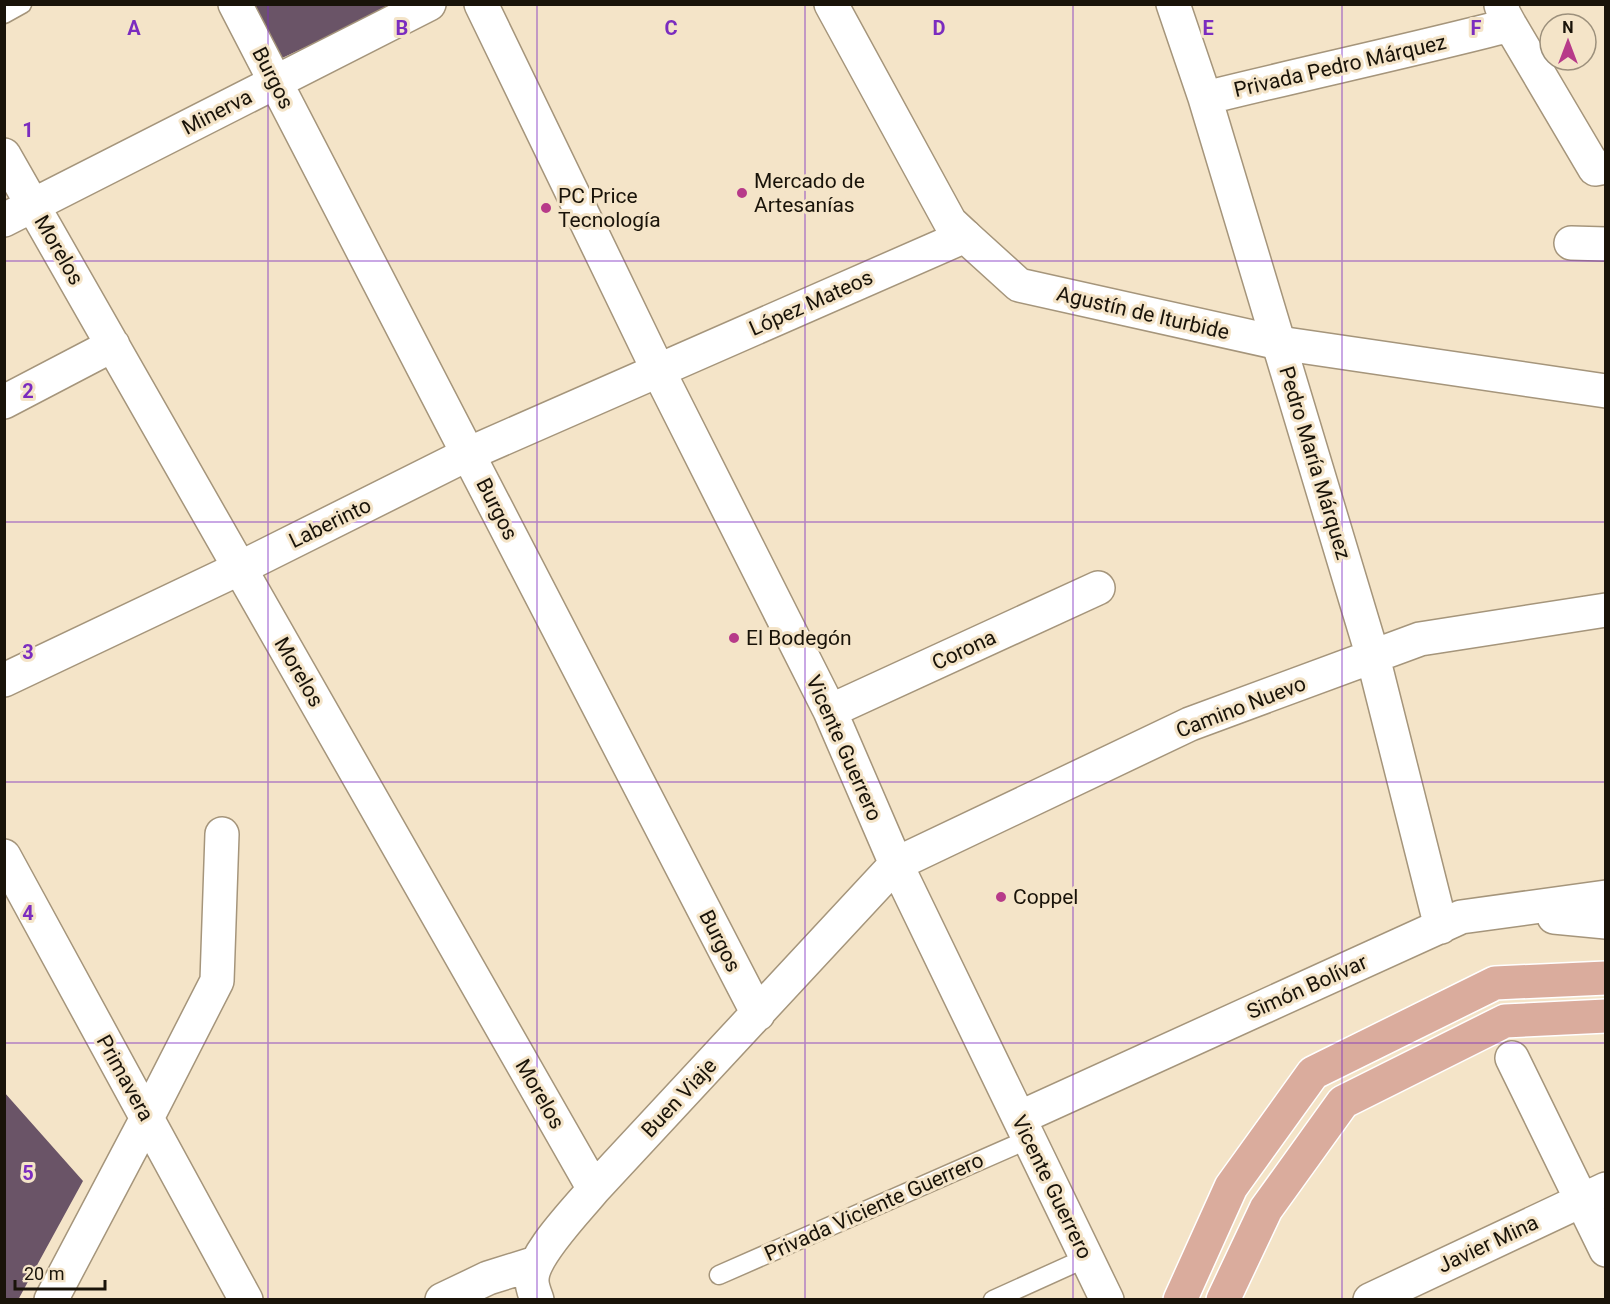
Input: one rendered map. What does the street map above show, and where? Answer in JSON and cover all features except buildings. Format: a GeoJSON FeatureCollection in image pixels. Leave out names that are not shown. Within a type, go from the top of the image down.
{"type":"FeatureCollection","features":[{"type":"Feature","properties":{"kind":"main road"},"geometry":{"type":"LineString","coordinates":[[1180,1299],[1231,1187],[1314,1073],[1495,983],[1605,978]]}},
{"type":"Feature","properties":{"kind":"main road"},"geometry":{"type":"LineString","coordinates":[[1223,1299],[1266,1209],[1342,1102],[1504,1021],[1605,1016]]}},
{"type":"Feature","properties":{"kind":"street","name":"Burgos"},"geometry":{"type":"LineString","coordinates":[[235,4],[758,1014]]}},
{"type":"Feature","properties":{"kind":"street","name":"Minerva"},"geometry":{"type":"LineString","coordinates":[[4,220],[429,4]]}},
{"type":"Feature","properties":{"kind":"street","name":"Vicente Guerrero"},"geometry":{"type":"LineString","coordinates":[[481,4],[657,370],[830,711],[896,864],[1107,1299]]}},
{"type":"Feature","properties":{"kind":"street","name":"Agustín de Iturbide"},"geometry":{"type":"LineString","coordinates":[[831,4],[950,222],[1018,285],[1279,343],[1605,390]]}},
{"type":"Feature","properties":{"kind":"street","name":"Pedro María Márquez"},"geometry":{"type":"LineString","coordinates":[[1173,4],[1205,98],[1373,657],[1441,927]]}},
{"type":"Feature","properties":{"kind":"street","name":"Privada Pedro Márquez"},"geometry":{"type":"LineString","coordinates":[[1205,98],[1428,46],[1505,15]]}},
{"type":"Feature","properties":{"kind":"street"},"geometry":{"type":"LineString","coordinates":[[1505,15],[1595,169],[1605,167]]}},
{"type":"Feature","properties":{"kind":"street","name":"Morelos"},"geometry":{"type":"LineString","coordinates":[[4,155],[594,1190]]}},
{"type":"Feature","properties":{"kind":"street","name":"López Mateos"},"geometry":{"type":"LineString","coordinates":[[657,370],[965,236]]}},
{"type":"Feature","properties":{"kind":"street"},"geometry":{"type":"LineString","coordinates":[[1571,243],[1605,244]]}},
{"type":"Feature","properties":{"kind":"street"},"geometry":{"type":"LineString","coordinates":[[4,402],[113,345]]}},
{"type":"Feature","properties":{"kind":"street","name":"Laberinto"},"geometry":{"type":"LineString","coordinates":[[4,680],[240,568],[468,454],[657,370]]}},
{"type":"Feature","properties":{"kind":"street","name":"Corona"},"geometry":{"type":"LineString","coordinates":[[830,711],[1098,588]]}},
{"type":"Feature","properties":{"kind":"street","name":"Camino Nuevo"},"geometry":{"type":"LineString","coordinates":[[896,864],[1190,724],[1420,639],[1605,610]]}},
{"type":"Feature","properties":{"kind":"street"},"geometry":{"type":"LineString","coordinates":[[51,1299],[217,981],[222,834]]}},
{"type":"Feature","properties":{"kind":"street","name":"Primavera"},"geometry":{"type":"LineString","coordinates":[[4,856],[246,1299]]}},
{"type":"Feature","properties":{"kind":"street","name":"Buen Viaje"},"geometry":{"type":"LineString","coordinates":[[536,1263],[549,1243],[594,1190],[896,864]]}},
{"type":"Feature","properties":{"kind":"street","name":"Simón Bolívar"},"geometry":{"type":"LineString","coordinates":[[1024,1128],[1461,917],[1605,897]]}},
{"type":"Feature","properties":{"kind":"street"},"geometry":{"type":"LineString","coordinates":[[1504,911],[1605,922]]}},
{"type":"Feature","properties":{"kind":"street"},"geometry":{"type":"LineString","coordinates":[[1512,1058],[1594,1195],[1605,1250]]}},
{"type":"Feature","properties":{"kind":"street","name":"Javier Mina"},"geometry":{"type":"LineString","coordinates":[[1371,1299],[1594,1195]]}},
{"type":"Feature","properties":{"kind":"street"},"geometry":{"type":"LineString","coordinates":[[442,1299],[488,1278],[536,1263],[532,1281],[537,1299]]}},
{"type":"Feature","properties":{"kind":"lane"},"geometry":{"type":"LineString","coordinates":[[4,14],[21,4]]}},
{"type":"Feature","properties":{"kind":"lane","name":"Privada Viciente Guerrero"},"geometry":{"type":"LineString","coordinates":[[719,1275],[1024,1128]]}},
{"type":"Feature","properties":{"kind":"lane"},"geometry":{"type":"LineString","coordinates":[[993,1299],[1086,1258]]}},
{"type":"Feature","properties":{"kind":"place","name":"Mercado de Artesanías"},"geometry":{"type":"Point","coordinates":[742,193]}},
{"type":"Feature","properties":{"kind":"place","name":"PC Price Tecnología"},"geometry":{"type":"Point","coordinates":[546,208]}},
{"type":"Feature","properties":{"kind":"place","name":"El Bodegón"},"geometry":{"type":"Point","coordinates":[734,638]}},
{"type":"Feature","properties":{"kind":"place","name":"Coppel"},"geometry":{"type":"Point","coordinates":[1001,897]}}]}
